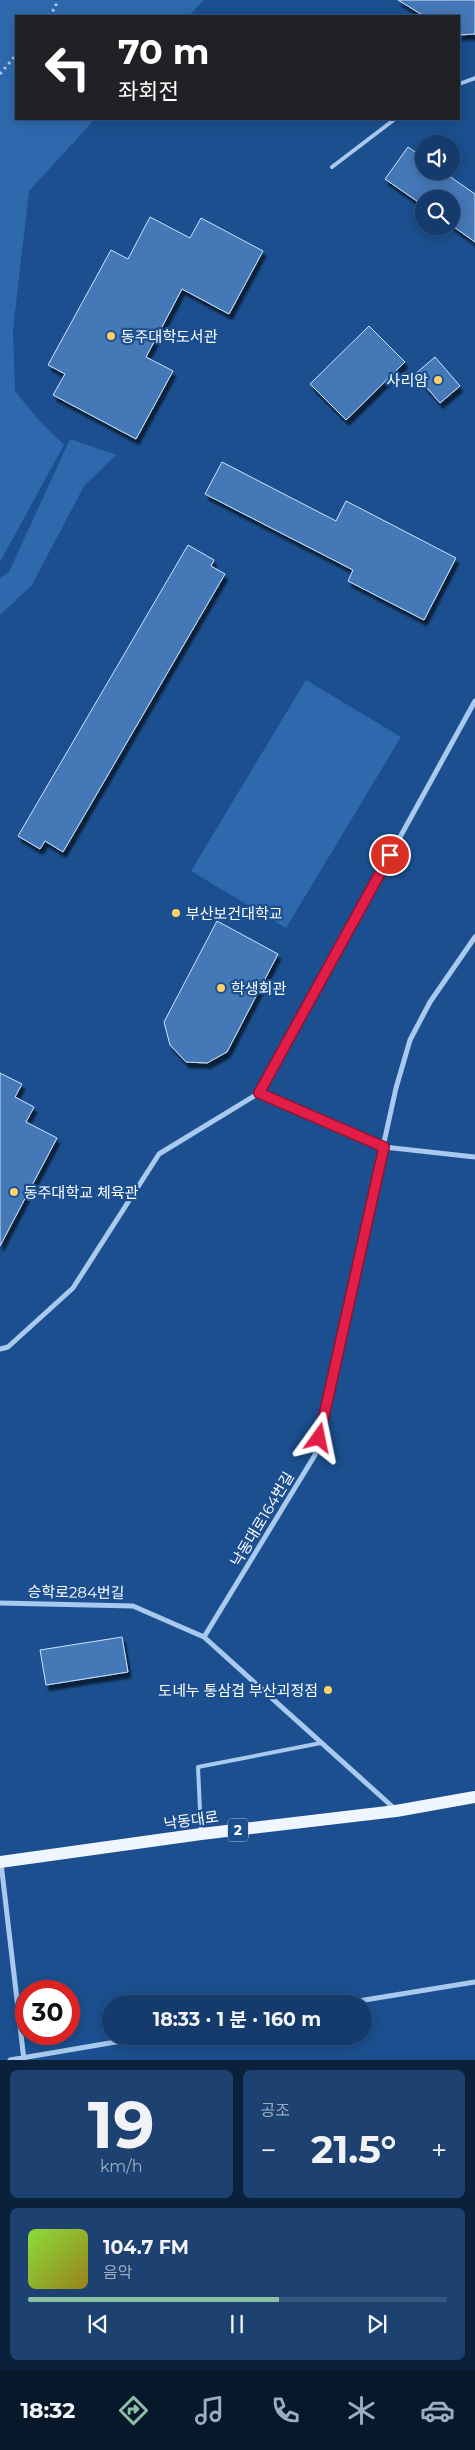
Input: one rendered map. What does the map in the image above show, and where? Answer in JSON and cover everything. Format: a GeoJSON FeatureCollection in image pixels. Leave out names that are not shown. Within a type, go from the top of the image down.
{"type":"FeatureCollection","features":[{"type":"Feature","properties":{"kind":"main road","name":"낙동대로"},"geometry":{"type":"LineString","coordinates":[[0,1862],[201,1834],[396,1811],[475,1798]]}},
{"type":"Feature","properties":{"kind":"street"},"geometry":{"type":"LineString","coordinates":[[0,1348],[8,1347],[73,1288],[159,1154],[259,1093],[475,701]]}},
{"type":"Feature","properties":{"kind":"street","name":"낙동대로164번길"},"geometry":{"type":"LineString","coordinates":[[204,1637],[315,1455],[396,1088],[410,1040],[430,1002],[475,937]]}},
{"type":"Feature","properties":{"kind":"street"},"geometry":{"type":"LineString","coordinates":[[259,1093],[384,1147],[475,1157]]}},
{"type":"Feature","properties":{"kind":"street","name":"승학로284번길"},"geometry":{"type":"LineString","coordinates":[[0,1603],[133,1606],[204,1637]]}},
{"type":"Feature","properties":{"kind":"street"},"geometry":{"type":"LineString","coordinates":[[204,1637],[396,1811]]}},
{"type":"Feature","properties":{"kind":"street"},"geometry":{"type":"LineString","coordinates":[[0,1862],[24,2059]]}},
{"type":"Feature","properties":{"kind":"street"},"geometry":{"type":"LineString","coordinates":[[372,1999],[475,1982]]}},
{"type":"Feature","properties":{"kind":"street"},"geometry":{"type":"LineString","coordinates":[[10,2060],[102,2045]]}},
{"type":"Feature","properties":{"kind":"lane"},"geometry":{"type":"LineString","coordinates":[[460,84],[475,78]]}},
{"type":"Feature","properties":{"kind":"lane"},"geometry":{"type":"LineString","coordinates":[[332,167],[394,120]]}},
{"type":"Feature","properties":{"kind":"lane"},"geometry":{"type":"LineString","coordinates":[[201,1834],[198,1767],[321,1743]]}},
{"type":"Feature","properties":{"kind":"path"},"geometry":{"type":"LineString","coordinates":[[49,15],[56,7],[56,0]]}},
{"type":"Feature","properties":{"kind":"path"},"geometry":{"type":"LineString","coordinates":[[0,74],[15,56]]}},
{"type":"Feature","properties":{"kind":"shaded area"},"geometry":{"type":"Polygon","coordinates":[[[0,0],[204,0],[190,15],[15,15],[15,120],[94,120],[29,191],[13,330],[15,391],[37,418],[64,445],[0,562],[0,0]]]}},
{"type":"Feature","properties":{"kind":"shaded area"},"geometry":{"type":"Polygon","coordinates":[[[70,439],[116,455],[84,486],[32,585],[0,615],[0,578],[9,572],[70,439]]]}},
{"type":"Feature","properties":{"kind":"shaded area"},"geometry":{"type":"Polygon","coordinates":[[[306,680],[401,737],[286,928],[191,871],[306,680]]]}},
{"type":"Feature","properties":{"kind":"building"},"geometry":{"type":"Polygon","coordinates":[[[398,0],[475,0],[475,34],[460,35],[460,15],[422,15],[398,0]]]}},
{"type":"Feature","properties":{"kind":"building"},"geometry":{"type":"Polygon","coordinates":[[[408,147],[415,152],[415,180],[455,180],[475,194],[475,242],[460,231],[460,190],[415,190],[415,200],[385,179],[408,147]]]}},
{"type":"Feature","properties":{"kind":"building","name":"동주대학도서관"},"geometry":{"type":"Polygon","coordinates":[[[150,217],[190,238],[201,218],[263,251],[229,314],[182,289],[146,357],[173,371],[136,439],[53,395],[65,374],[48,365],[111,250],[128,259],[150,217]]]}},
{"type":"Feature","properties":{"kind":"building"},"geometry":{"type":"Polygon","coordinates":[[[369,326],[405,362],[346,420],[310,384],[369,326]]]}},
{"type":"Feature","properties":{"kind":"building","name":"사리암"},"geometry":{"type":"Polygon","coordinates":[[[435,357],[460,386],[440,403],[415,374],[435,357]]]}},
{"type":"Feature","properties":{"kind":"building"},"geometry":{"type":"Polygon","coordinates":[[[222,462],[336,521],[346,501],[456,558],[424,620],[348,581],[353,570],[205,494],[222,462]]]}},
{"type":"Feature","properties":{"kind":"building"},"geometry":{"type":"Polygon","coordinates":[[[188,545],[214,560],[211,566],[225,574],[63,852],[45,841],[40,849],[18,836],[188,545]]]}},
{"type":"Feature","properties":{"kind":"building","name":"학생회관"},"geometry":{"type":"Polygon","coordinates":[[[217,921],[278,954],[227,1052],[207,1063],[186,1062],[170,1045],[164,1022],[217,921]]]}},
{"type":"Feature","properties":{"kind":"building","name":"동주대학교 체육관"},"geometry":{"type":"Polygon","coordinates":[[[0,1073],[22,1084],[15,1097],[34,1107],[26,1122],[57,1138],[0,1246],[0,1073]]]}},
{"type":"Feature","properties":{"kind":"building"},"geometry":{"type":"Polygon","coordinates":[[[122,1637],[128,1672],[46,1685],[40,1650],[122,1637]]]}},
{"type":"Feature","properties":{"kind":"place","name":"동주대학도서관"},"geometry":{"type":"Point","coordinates":[111,336]}},
{"type":"Feature","properties":{"kind":"place","name":"사리암"},"geometry":{"type":"Point","coordinates":[438,380]}},
{"type":"Feature","properties":{"kind":"place","name":"부산보건대학교"},"geometry":{"type":"Point","coordinates":[176,913]}},
{"type":"Feature","properties":{"kind":"place","name":"학생회관"},"geometry":{"type":"Point","coordinates":[221,988]}},
{"type":"Feature","properties":{"kind":"place","name":"동주대학교 체육관"},"geometry":{"type":"Point","coordinates":[14,1192]}},
{"type":"Feature","properties":{"kind":"place","name":"도네누 통삼겹 부산괴정점"},"geometry":{"type":"Point","coordinates":[328,1690]}},
{"type":"Feature","properties":{"kind":"route"},"geometry":{"type":"LineString","coordinates":[[319,1438],[384,1147],[259,1093],[390,855]]}}]}
